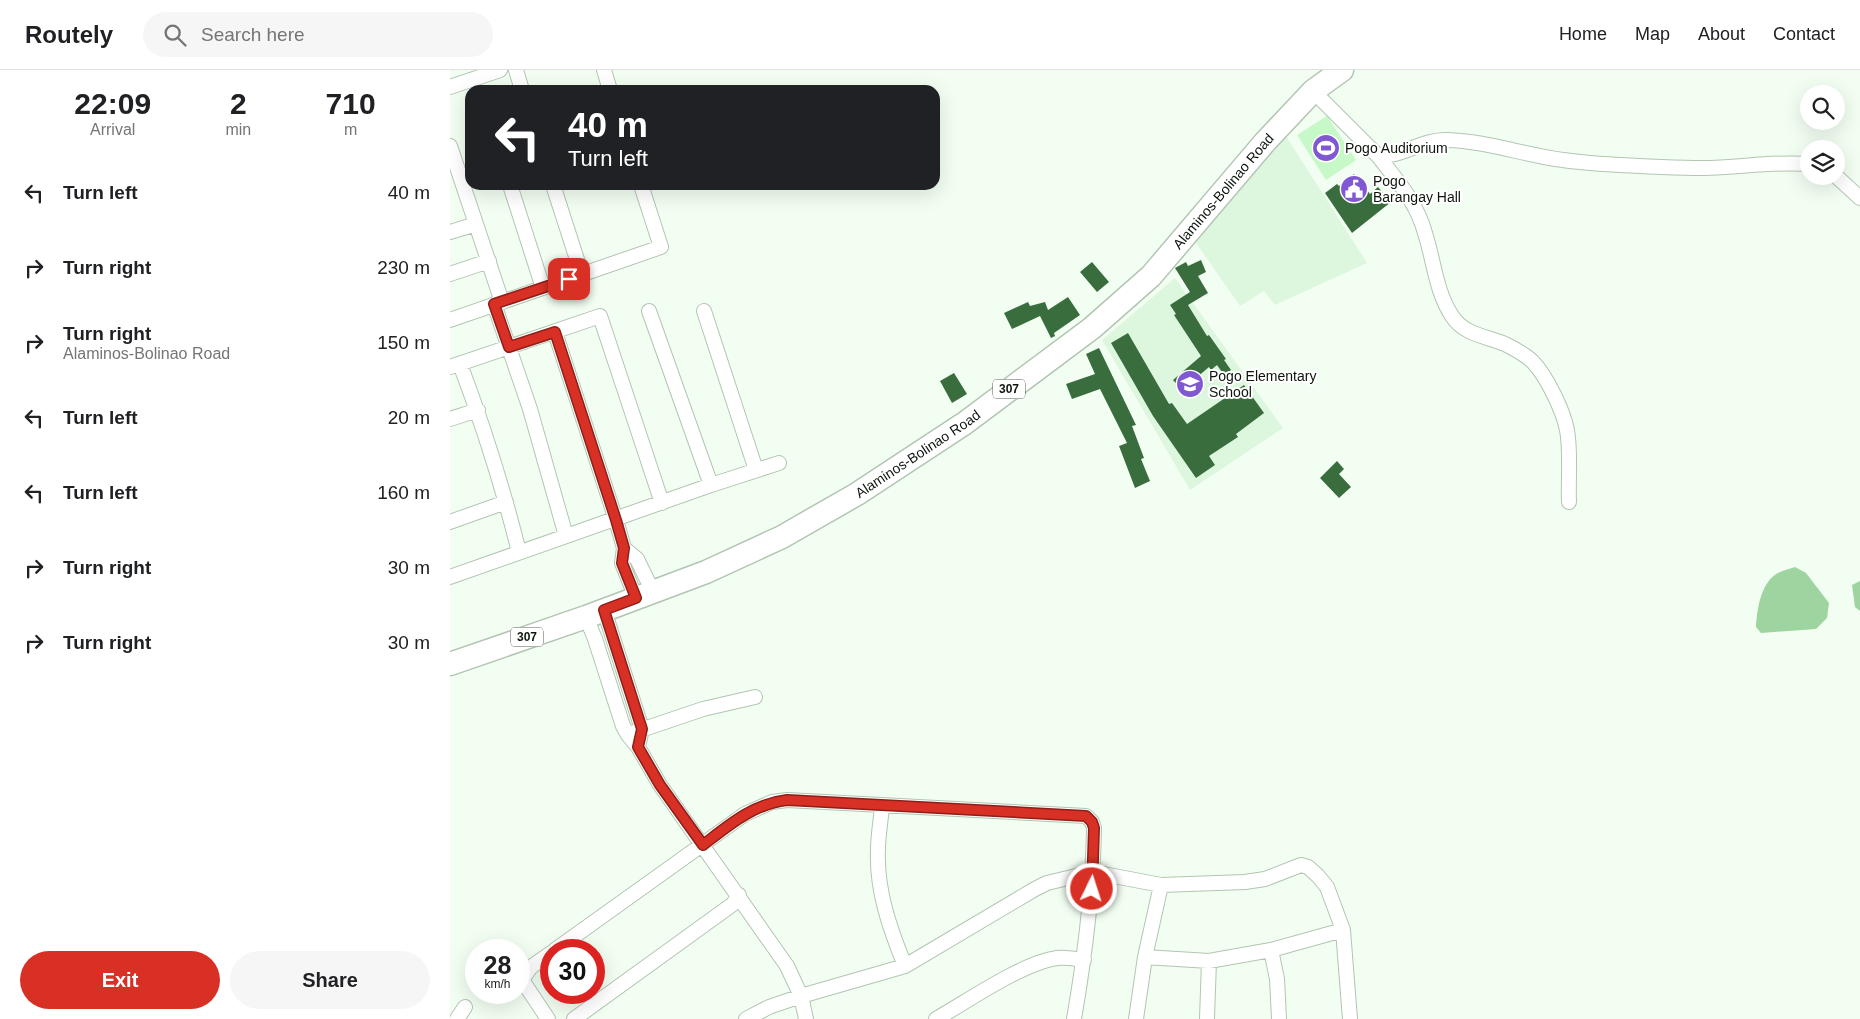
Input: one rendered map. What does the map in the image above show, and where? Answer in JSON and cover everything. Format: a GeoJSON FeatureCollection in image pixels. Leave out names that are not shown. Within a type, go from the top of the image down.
{"type":"FeatureCollection","features":[{"type":"Feature","properties":{"kind":"main road","name":"Alaminos-Bolinao Road"},"geometry":{"type":"LineString","coordinates":[[450,664],[595,614],[706,572],[782,537],[857,494],[965,423],[1092,328],[1151,276],[1265,142],[1313,91],[1342,70]]}},
{"type":"Feature","properties":{"kind":"street"},"geometry":{"type":"LineString","coordinates":[[476,84],[500,70]]}},
{"type":"Feature","properties":{"kind":"street"},"geometry":{"type":"LineString","coordinates":[[516,70],[520,85]]}},
{"type":"Feature","properties":{"kind":"street"},"geometry":{"type":"LineString","coordinates":[[604,70],[608,85]]}},
{"type":"Feature","properties":{"kind":"street"},"geometry":{"type":"LineString","coordinates":[[450,87],[465,85]]}},
{"type":"Feature","properties":{"kind":"street"},"geometry":{"type":"LineString","coordinates":[[1313,91],[1378,156],[1403,186],[1414,205],[1425,231],[1441,296],[1453,318],[1464,328],[1479,336],[1500,342],[1519,351],[1533,363],[1545,379],[1562,412],[1568,432],[1569,502]]}},
{"type":"Feature","properties":{"kind":"street"},"geometry":{"type":"LineString","coordinates":[[1378,156],[1397,154],[1426,142],[1447,140],[1563,160],[1606,164],[1703,168],[1749,164],[1800,163]]}},
{"type":"Feature","properties":{"kind":"street"},"geometry":{"type":"LineString","coordinates":[[450,146],[488,261],[509,347],[530,409],[566,536]]}},
{"type":"Feature","properties":{"kind":"street"},"geometry":{"type":"LineString","coordinates":[[1845,184],[1860,198]]}},
{"type":"Feature","properties":{"kind":"street"},"geometry":{"type":"LineString","coordinates":[[512,190],[544,288]]}},
{"type":"Feature","properties":{"kind":"street"},"geometry":{"type":"LineString","coordinates":[[555,190],[582,275]]}},
{"type":"Feature","properties":{"kind":"street"},"geometry":{"type":"LineString","coordinates":[[450,320],[661,247],[643,190]]}},
{"type":"Feature","properties":{"kind":"street"},"geometry":{"type":"LineString","coordinates":[[450,232],[476,224]]}},
{"type":"Feature","properties":{"kind":"street"},"geometry":{"type":"LineString","coordinates":[[450,274],[488,261]]}},
{"type":"Feature","properties":{"kind":"street"},"geometry":{"type":"LineString","coordinates":[[648,311],[711,485]]}},
{"type":"Feature","properties":{"kind":"street"},"geometry":{"type":"LineString","coordinates":[[704,311],[756,470]]}},
{"type":"Feature","properties":{"kind":"street"},"geometry":{"type":"LineString","coordinates":[[519,552],[478,410],[455,365],[600,316],[662,503]]}},
{"type":"Feature","properties":{"kind":"street"},"geometry":{"type":"LineString","coordinates":[[555,332],[624,548],[637,559],[645,595]]}},
{"type":"Feature","properties":{"kind":"street"},"geometry":{"type":"LineString","coordinates":[[450,420],[478,410]]}},
{"type":"Feature","properties":{"kind":"street"},"geometry":{"type":"LineString","coordinates":[[450,577],[711,485],[779,464]]}},
{"type":"Feature","properties":{"kind":"street"},"geometry":{"type":"LineString","coordinates":[[450,522],[506,502]]}},
{"type":"Feature","properties":{"kind":"street"},"geometry":{"type":"LineString","coordinates":[[595,614],[642,729],[638,747]]}},
{"type":"Feature","properties":{"kind":"street"},"geometry":{"type":"LineString","coordinates":[[595,614],[594,640],[623,726],[638,747],[660,785],[787,966],[801,996],[806,1019]]}},
{"type":"Feature","properties":{"kind":"street"},"geometry":{"type":"LineString","coordinates":[[628,735],[703,709],[755,697]]}},
{"type":"Feature","properties":{"kind":"street"},"geometry":{"type":"LineString","coordinates":[[571,939],[746,814],[772,802],[787,800],[1086,816],[1092,822],[1094,828],[1093,872],[1084,960],[1074,1019]]}},
{"type":"Feature","properties":{"kind":"street"},"geometry":{"type":"LineString","coordinates":[[882,806],[878,851],[881,894],[890,928],[905,966]]}},
{"type":"Feature","properties":{"kind":"street"},"geometry":{"type":"LineString","coordinates":[[746,1019],[769,1007],[801,996],[905,966],[1047,883],[1093,872],[1162,885],[1245,882],[1265,878],[1301,865],[1308,867],[1327,887],[1343,930],[1350,1019]]}},
{"type":"Feature","properties":{"kind":"street"},"geometry":{"type":"LineString","coordinates":[[1136,1019],[1145,957],[1162,885]]}},
{"type":"Feature","properties":{"kind":"street"},"geometry":{"type":"LineString","coordinates":[[574,1019],[733,904],[738,894]]}},
{"type":"Feature","properties":{"kind":"street"},"geometry":{"type":"LineString","coordinates":[[1145,957],[1209,961],[1271,950],[1343,930]]}},
{"type":"Feature","properties":{"kind":"street"},"geometry":{"type":"LineString","coordinates":[[1271,950],[1276,979],[1279,1019]]}},
{"type":"Feature","properties":{"kind":"street"},"geometry":{"type":"LineString","coordinates":[[936,1019],[1004,980],[1045,960],[1060,958],[1084,960]]}},
{"type":"Feature","properties":{"kind":"street"},"geometry":{"type":"LineString","coordinates":[[540,961],[531,967],[524,977],[524,983],[548,1019]]}},
{"type":"Feature","properties":{"kind":"street"},"geometry":{"type":"LineString","coordinates":[[1207,1019],[1209,961]]}},
{"type":"Feature","properties":{"kind":"street"},"geometry":{"type":"LineString","coordinates":[[457,1019],[465,1007]]}},
{"type":"Feature","properties":{"kind":"shaded area","name":"Pogo Auditorium"},"geometry":{"type":"Polygon","coordinates":[[[1327,116],[1356,160],[1326,180],[1297,135],[1327,116]]]}},
{"type":"Feature","properties":{"kind":"shaded area"},"geometry":{"type":"Polygon","coordinates":[[[1286,136],[1367,263],[1275,305],[1264,291],[1240,306],[1194,240],[1286,136]]]}},
{"type":"Feature","properties":{"kind":"shaded area","name":"Pogo Elementary School"},"geometry":{"type":"Polygon","coordinates":[[[1175,278],[1283,428],[1190,490],[1102,340],[1175,278]]]}},
{"type":"Feature","properties":{"kind":"shaded area"},"geometry":{"type":"Polygon","coordinates":[[[1795,567],[1806,573],[1829,603],[1827,618],[1816,629],[1761,633],[1756,627],[1759,604],[1764,588],[1774,576],[1795,567]]]}},
{"type":"Feature","properties":{"kind":"shaded area"},"geometry":{"type":"Polygon","coordinates":[[[1860,581],[1860,611],[1855,607],[1852,585],[1860,581]]]}},
{"type":"Feature","properties":{"kind":"building"},"geometry":{"type":"Polygon","coordinates":[[[1354,174],[1370,194],[1378,187],[1391,202],[1352,233],[1325,193],[1337,184],[1339,186],[1354,174]]]}},
{"type":"Feature","properties":{"kind":"building"},"geometry":{"type":"Polygon","coordinates":[[[1201,260],[1206,272],[1198,276],[1208,293],[1188,305],[1207,336],[1209,335],[1226,359],[1224,360],[1231,370],[1224,375],[1217,365],[1211,370],[1209,367],[1182,390],[1173,380],[1201,356],[1174,315],[1176,314],[1170,305],[1190,292],[1175,268],[1186,262],[1188,266],[1201,260]]]}},
{"type":"Feature","properties":{"kind":"building"},"geometry":{"type":"Polygon","coordinates":[[[1092,262],[1109,282],[1097,292],[1080,272],[1092,262]]]}},
{"type":"Feature","properties":{"kind":"building"},"geometry":{"type":"Polygon","coordinates":[[[1068,297],[1080,315],[1054,333],[1055,336],[1051,338],[1040,316],[1012,329],[1004,313],[1028,302],[1030,306],[1045,302],[1048,310],[1068,297]]]}},
{"type":"Feature","properties":{"kind":"building"},"geometry":{"type":"Polygon","coordinates":[[[1128,333],[1169,404],[1172,403],[1187,424],[1244,385],[1264,413],[1236,434],[1238,437],[1209,456],[1215,465],[1196,478],[1153,416],[1111,343],[1128,333]]]}},
{"type":"Feature","properties":{"kind":"building"},"geometry":{"type":"Polygon","coordinates":[[[1099,348],[1136,425],[1132,426],[1144,458],[1141,459],[1150,481],[1135,488],[1119,446],[1127,443],[1100,389],[1072,399],[1066,384],[1095,374],[1086,354],[1099,348]]]}},
{"type":"Feature","properties":{"kind":"building"},"geometry":{"type":"Polygon","coordinates":[[[954,373],[967,394],[952,403],[940,381],[954,373]]]}},
{"type":"Feature","properties":{"kind":"building"},"geometry":{"type":"Polygon","coordinates":[[[1337,461],[1344,469],[1339,474],[1351,487],[1339,498],[1320,478],[1337,461]]]}},
{"type":"Feature","properties":{"kind":"place","name":"Pogo Auditorium"},"geometry":{"type":"Point","coordinates":[1326,148]}},
{"type":"Feature","properties":{"kind":"place","name":"Pogo Barangay Hall"},"geometry":{"type":"Point","coordinates":[1354,189]}},
{"type":"Feature","properties":{"kind":"place","name":"Pogo Elementary School"},"geometry":{"type":"Point","coordinates":[1190,384]}},
{"type":"Feature","properties":{"kind":"route"},"geometry":{"type":"LineString","coordinates":[[569,279],[494,304],[509,347],[555,332],[616,520],[624,548],[622,563],[636,598],[604,610],[642,729],[638,747],[660,785],[703,845],[746,814],[759,807],[772,802],[787,800],[1086,816],[1092,822],[1094,828],[1092,889]]}}]}
